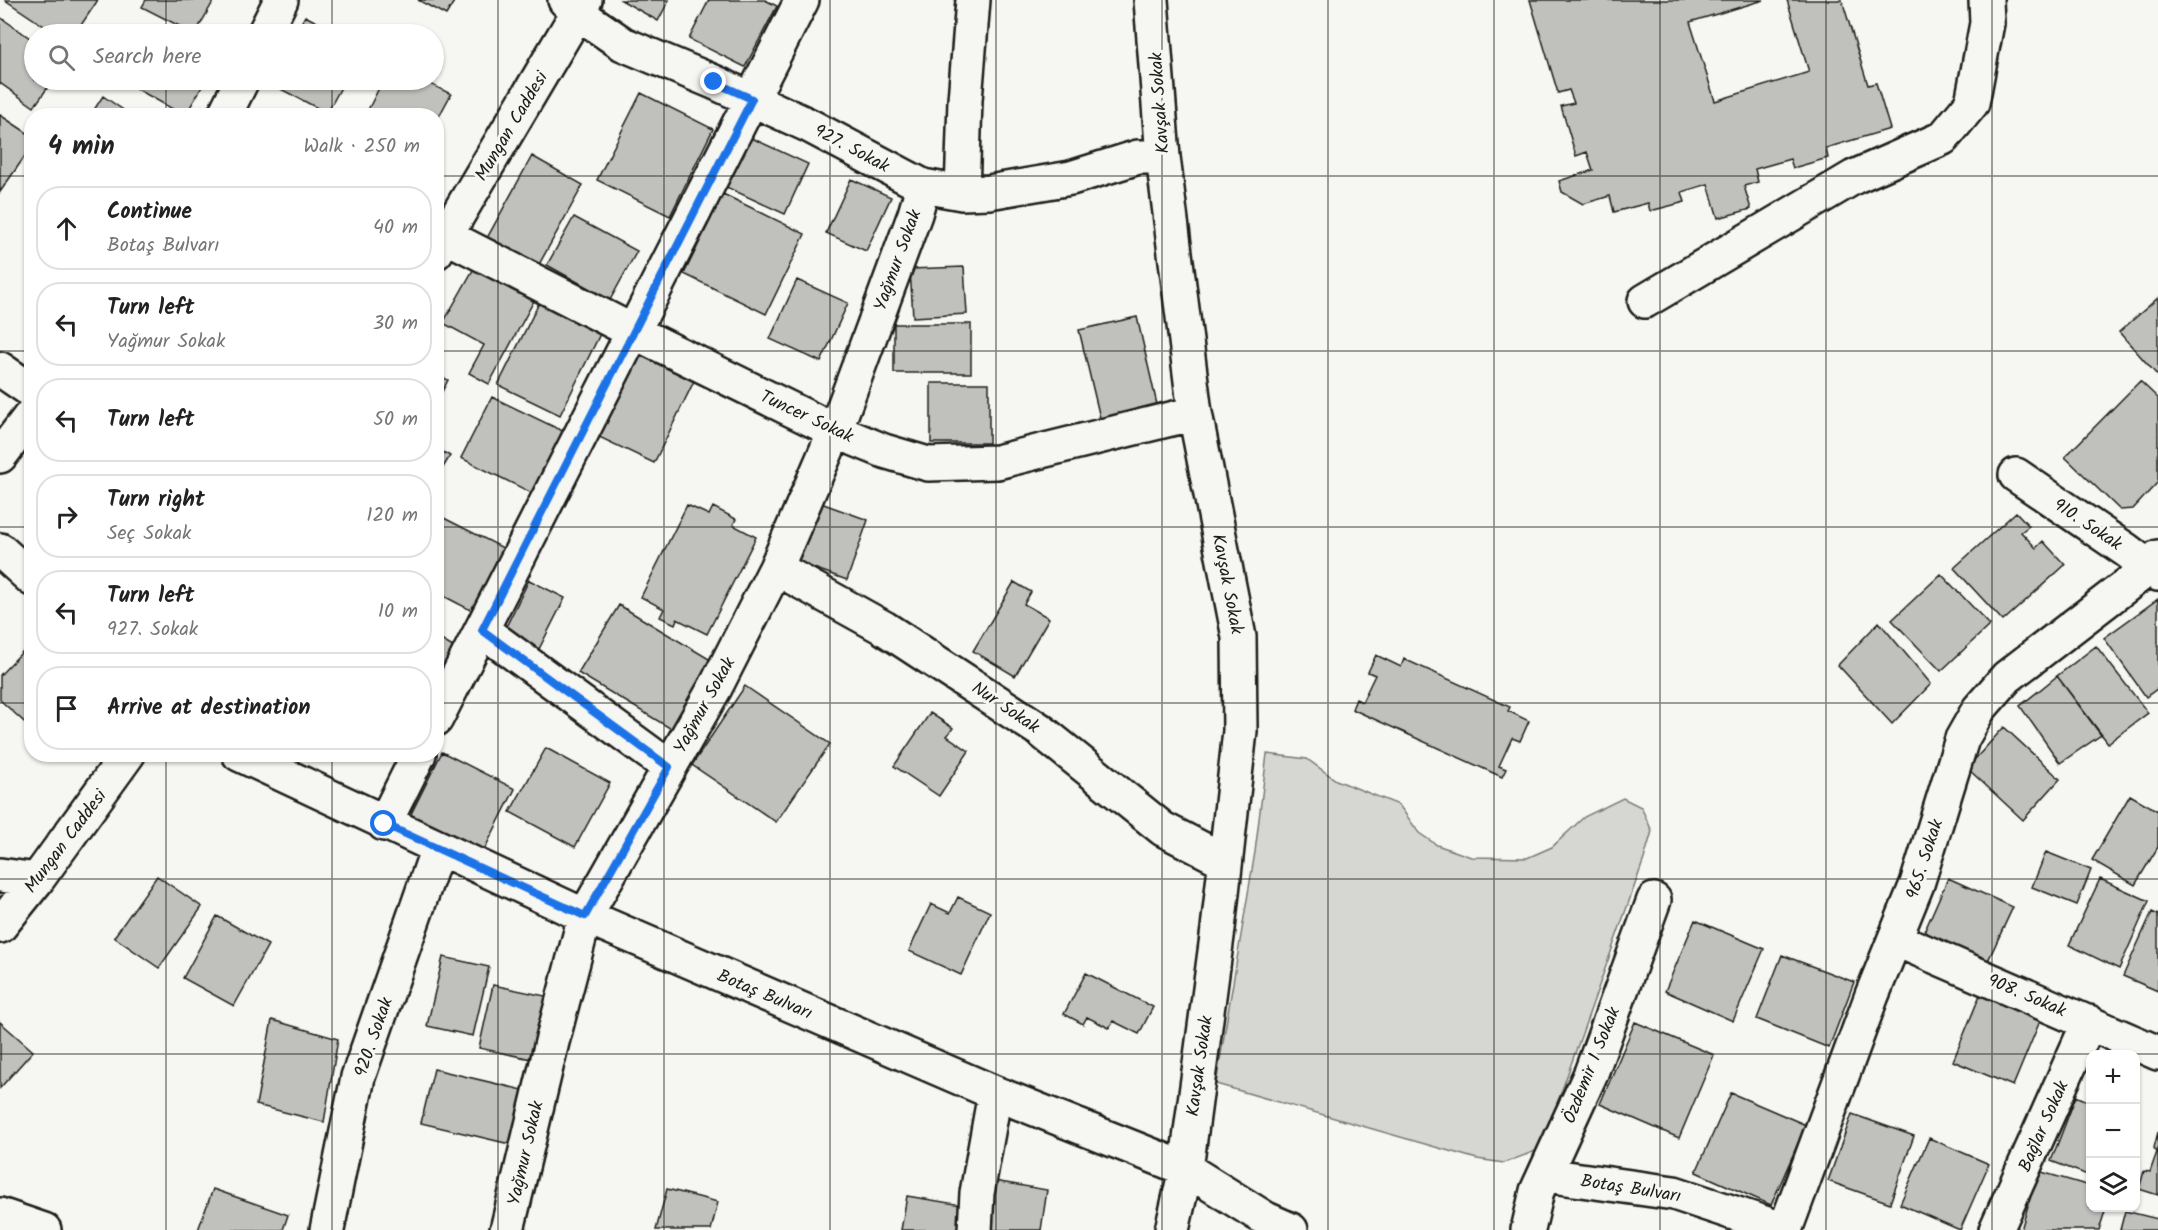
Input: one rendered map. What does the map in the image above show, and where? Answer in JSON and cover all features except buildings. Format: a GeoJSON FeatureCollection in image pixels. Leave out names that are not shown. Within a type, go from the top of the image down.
{"type":"FeatureCollection","features":[{"type":"Feature","properties":{"kind":"street"},"geometry":{"type":"LineString","coordinates":[[269,24],[280,0]]}},
{"type":"Feature","properties":{"kind":"street"},"geometry":{"type":"LineString","coordinates":[[444,704],[802,0]]}},
{"type":"Feature","properties":{"kind":"street"},"geometry":{"type":"LineString","coordinates":[[962,193],[965,99],[973,0]]}},
{"type":"Feature","properties":{"kind":"street","name":"Kavşak Sokak"},"geometry":{"type":"LineString","coordinates":[[1151,0],[1162,158],[1195,413],[1239,637],[1240,731],[1218,929],[1186,1169],[1172,1230]]}},
{"type":"Feature","properties":{"kind":"street"},"geometry":{"type":"LineString","coordinates":[[1645,302],[1854,177],[1943,138],[1972,104],[1987,23],[1986,0]]}},
{"type":"Feature","properties":{"kind":"street","name":"927. Sokak"},"geometry":{"type":"LineString","coordinates":[[576,4],[623,44],[808,125],[923,186],[962,193],[989,192],[1071,178],[1138,157],[1162,158]]}},
{"type":"Feature","properties":{"kind":"street","name":"Mungan Caddesi"},"geometry":{"type":"LineString","coordinates":[[444,239],[576,4]]}},
{"type":"Feature","properties":{"kind":"street"},"geometry":{"type":"LineString","coordinates":[[228,108],[237,90]]}},
{"type":"Feature","properties":{"kind":"street","name":"Yağmur Sokak"},"geometry":{"type":"LineString","coordinates":[[507,1230],[585,916],[716,686],[776,568],[835,431],[915,214],[923,186]]}},
{"type":"Feature","properties":{"kind":"street","name":"Tuncer Sokak"},"geometry":{"type":"LineString","coordinates":[[444,245],[634,332],[835,431],[884,451],[928,464],[997,462],[1195,413]]}},
{"type":"Feature","properties":{"kind":"street"},"geometry":{"type":"LineString","coordinates":[[0,369],[24,386]]}},
{"type":"Feature","properties":{"kind":"street"},"geometry":{"type":"LineString","coordinates":[[0,456],[24,424]]}},
{"type":"Feature","properties":{"kind":"street","name":"910. Sokak"},"geometry":{"type":"LineString","coordinates":[[2016,475],[2126,550],[2155,566]]}},
{"type":"Feature","properties":{"kind":"street"},"geometry":{"type":"LineString","coordinates":[[0,550],[24,572]]}},
{"type":"Feature","properties":{"kind":"street","name":"965. Sokak"},"geometry":{"type":"LineString","coordinates":[[1785,1230],[1868,1006],[1917,884],[1962,739],[1979,709],[2007,677],[2155,566]]}},
{"type":"Feature","properties":{"kind":"street","name":"Nur Sokak"},"geometry":{"type":"LineString","coordinates":[[776,568],[884,628],[1040,730],[1163,829],[1224,861]]}},
{"type":"Feature","properties":{"kind":"street"},"geometry":{"type":"LineString","coordinates":[[482,630],[669,767]]}},
{"type":"Feature","properties":{"kind":"street","name":"Mungan Caddesi"},"geometry":{"type":"LineString","coordinates":[[0,926],[37,880],[122,762]]}},
{"type":"Feature","properties":{"kind":"street","name":"Botaş Bulvarı"},"geometry":{"type":"LineString","coordinates":[[256,762],[585,916],[995,1093],[1186,1169],[1266,1219],[1291,1230]]}},
{"type":"Feature","properties":{"kind":"street"},"geometry":{"type":"LineString","coordinates":[[384,824],[415,762]]}},
{"type":"Feature","properties":{"kind":"street","name":"920. Sokak"},"geometry":{"type":"LineString","coordinates":[[327,1230],[358,1077],[438,848]]}},
{"type":"Feature","properties":{"kind":"street"},"geometry":{"type":"LineString","coordinates":[[0,875],[37,880]]}},
{"type":"Feature","properties":{"kind":"street","name":"Özdemir 1 Sokak"},"geometry":{"type":"LineString","coordinates":[[1528,1230],[1537,1191],[1591,1073],[1654,900]]}},
{"type":"Feature","properties":{"kind":"street","name":"908. Sokak"},"geometry":{"type":"LineString","coordinates":[[1895,939],[2158,1053]]}},
{"type":"Feature","properties":{"kind":"street","name":"Bağlar Sokak"},"geometry":{"type":"LineString","coordinates":[[1996,1230],[2089,1022]]}},
{"type":"Feature","properties":{"kind":"street"},"geometry":{"type":"LineString","coordinates":[[975,1230],[977,1193],[995,1093]]}},
{"type":"Feature","properties":{"kind":"street","name":"Botaş Bulvarı"},"geometry":{"type":"LineString","coordinates":[[1545,1175],[1674,1193],[1785,1230]]}},
{"type":"Feature","properties":{"kind":"street"},"geometry":{"type":"LineString","coordinates":[[0,1215],[44,1230]]}},
{"type":"Feature","properties":{"kind":"shaded area"},"geometry":{"type":"Polygon","coordinates":[[[1267,754],[1307,759],[1336,780],[1399,805],[1419,833],[1437,845],[1471,857],[1527,858],[1552,847],[1584,817],[1623,798],[1641,807],[1652,831],[1644,859],[1541,1149],[1504,1163],[1477,1159],[1216,1084],[1255,852],[1267,754]]]}},
{"type":"Feature","properties":{"kind":"route"},"geometry":{"type":"LineString","coordinates":[[384,824],[585,916],[669,767],[482,630],[752,99],[714,82]]}}]}
